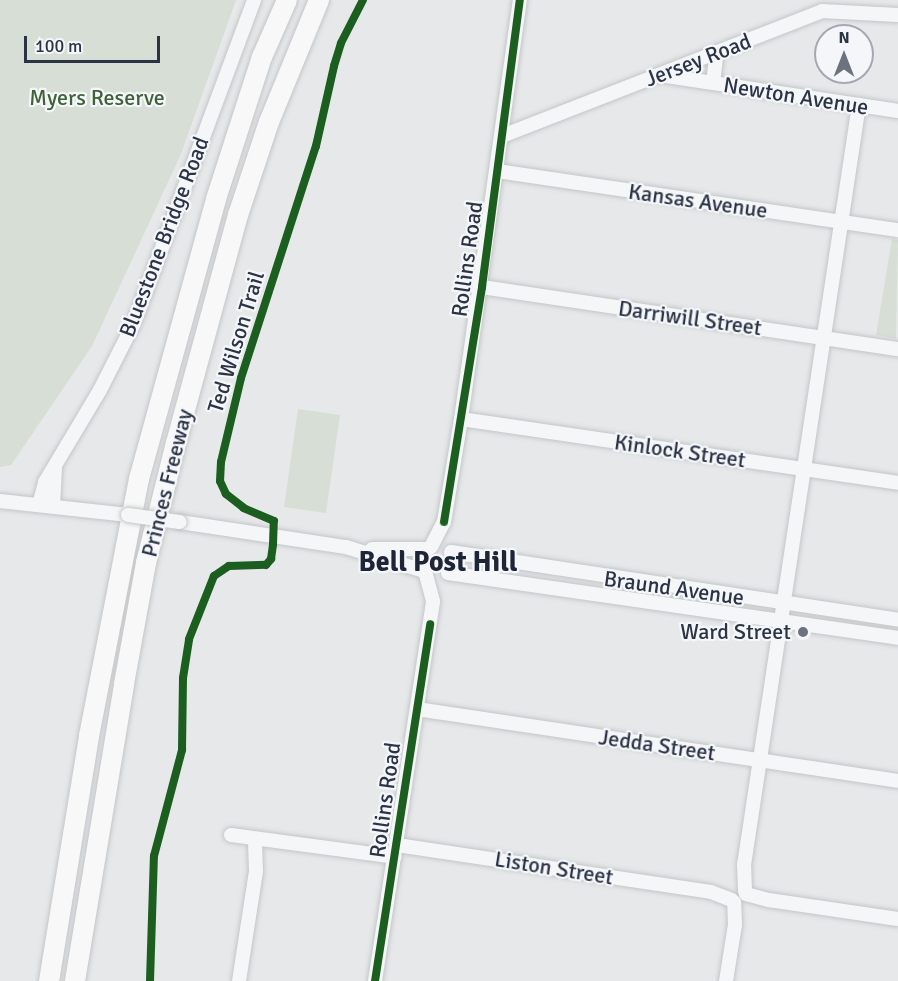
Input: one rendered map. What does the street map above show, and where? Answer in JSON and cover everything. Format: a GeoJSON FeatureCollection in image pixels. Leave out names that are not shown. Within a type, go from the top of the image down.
{"type":"FeatureCollection","features":[{"type":"Feature","properties":{"kind":"highway","name":"Princes Freeway"},"geometry":{"type":"LineString","coordinates":[[49,981],[89,736],[139,479],[216,199],[262,57],[287,0]]}},
{"type":"Feature","properties":{"kind":"highway","name":"Princes Freeway"},"geometry":{"type":"LineString","coordinates":[[75,981],[146,563],[238,215],[269,122],[319,0]]}},
{"type":"Feature","properties":{"kind":"street","name":"Bluestone Bridge Road"},"geometry":{"type":"LineString","coordinates":[[46,506],[44,484],[100,390],[134,323],[254,0]]}},
{"type":"Feature","properties":{"kind":"street","name":"Rollins Road"},"geometry":{"type":"LineString","coordinates":[[430,548],[444,522],[461,419],[482,287],[520,0]]}},
{"type":"Feature","properties":{"kind":"street","name":"Jersey Road"},"geometry":{"type":"LineString","coordinates":[[502,136],[717,52],[827,6],[842,14],[898,15]]}},
{"type":"Feature","properties":{"kind":"street"},"geometry":{"type":"LineString","coordinates":[[713,83],[717,52]]}},
{"type":"Feature","properties":{"kind":"street","name":"Newton Avenue"},"geometry":{"type":"LineString","coordinates":[[659,75],[898,111]]}},
{"type":"Feature","properties":{"kind":"street"},"geometry":{"type":"LineString","coordinates":[[726,981],[859,105]]}},
{"type":"Feature","properties":{"kind":"street","name":"Kansas Avenue"},"geometry":{"type":"LineString","coordinates":[[497,171],[898,230]]}},
{"type":"Feature","properties":{"kind":"street","name":"Darriwill Street"},"geometry":{"type":"LineString","coordinates":[[482,287],[898,349]]}},
{"type":"Feature","properties":{"kind":"street","name":"Kinlock Street"},"geometry":{"type":"LineString","coordinates":[[461,419],[898,483]]}},
{"type":"Feature","properties":{"kind":"street"},"geometry":{"type":"LineString","coordinates":[[0,501],[180,522],[346,548],[415,566],[436,578],[447,575],[453,562],[451,551],[442,546],[346,548]]}},
{"type":"Feature","properties":{"kind":"street","name":"Rollins Road"},"geometry":{"type":"LineString","coordinates":[[444,522],[451,551]]}},
{"type":"Feature","properties":{"kind":"street"},"geometry":{"type":"LineString","coordinates":[[425,571],[423,560],[430,548]]}},
{"type":"Feature","properties":{"kind":"street","name":"Braund Avenue"},"geometry":{"type":"LineString","coordinates":[[451,551],[898,621]]}},
{"type":"Feature","properties":{"kind":"street","name":"Rollins Road"},"geometry":{"type":"LineString","coordinates":[[425,571],[433,602]]}},
{"type":"Feature","properties":{"kind":"street","name":"Rollins Road"},"geometry":{"type":"LineString","coordinates":[[375,981],[433,602],[447,575]]}},
{"type":"Feature","properties":{"kind":"street","name":"Braund Avenue"},"geometry":{"type":"LineString","coordinates":[[447,575],[898,638]]}},
{"type":"Feature","properties":{"kind":"street","name":"Jedda Street"},"geometry":{"type":"LineString","coordinates":[[417,709],[898,781]]}},
{"type":"Feature","properties":{"kind":"street","name":"Liston Street"},"geometry":{"type":"LineString","coordinates":[[231,834],[255,839],[396,851],[898,919]]}},
{"type":"Feature","properties":{"kind":"street"},"geometry":{"type":"LineString","coordinates":[[239,981],[256,871],[255,839]]}},
{"type":"Feature","properties":{"kind":"green space","name":"Myers Reserve"},"geometry":{"type":"Polygon","coordinates":[[[0,0],[236,0],[181,154],[92,346],[11,465],[0,467],[0,0]]]}},
{"type":"Feature","properties":{"kind":"green space"},"geometry":{"type":"Polygon","coordinates":[[[892,239],[898,240],[896,339],[876,335],[892,239]]]}},
{"type":"Feature","properties":{"kind":"green space"},"geometry":{"type":"Polygon","coordinates":[[[298,409],[340,415],[326,513],[284,507],[298,409]]]}},
{"type":"Feature","properties":{"kind":"cycle path","name":"Ted Wilson Trail"},"geometry":{"type":"LineString","coordinates":[[150,981],[154,856],[182,750],[183,678],[189,639],[214,576],[229,566],[266,565],[271,559],[274,521],[244,508],[226,494],[220,481],[221,462],[241,378],[316,146],[341,43],[363,0]]}},
{"type":"Feature","properties":{"kind":"cycle path"},"geometry":{"type":"LineString","coordinates":[[444,522],[482,287],[520,0]]}},
{"type":"Feature","properties":{"kind":"cycle path"},"geometry":{"type":"LineString","coordinates":[[375,981],[430,624]]}},
{"type":"Feature","properties":{"kind":"place","name":"Ward Street"},"geometry":{"type":"Point","coordinates":[803,632]}},
{"type":"Feature","properties":{"kind":"district","name":"Bell Post Hill"},"geometry":{"type":"Point","coordinates":[438,562]}}]}
